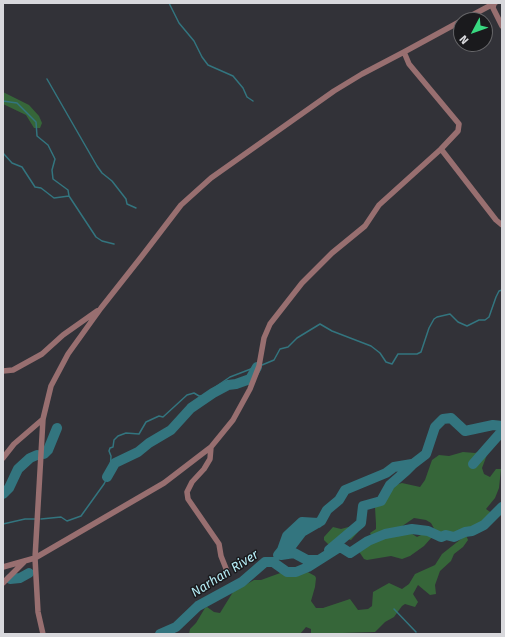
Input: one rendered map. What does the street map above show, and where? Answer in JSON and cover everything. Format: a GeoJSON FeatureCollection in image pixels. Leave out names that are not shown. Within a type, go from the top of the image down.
{"type":"FeatureCollection","features":[{"type":"Feature","properties":{"kind":"street"},"geometry":{"type":"LineString","coordinates":[[478,12],[494,3]]}},
{"type":"Feature","properties":{"kind":"street"},"geometry":{"type":"LineString","coordinates":[[494,3],[493,8],[502,26]]}},
{"type":"Feature","properties":{"kind":"street"},"geometry":{"type":"LineString","coordinates":[[43,634],[38,612],[36,558],[43,419],[51,386],[68,354],[101,308],[181,205],[198,189],[305,110],[362,74],[453,26]]}},
{"type":"Feature","properties":{"kind":"street"},"geometry":{"type":"LineString","coordinates":[[3,567],[36,558],[164,483],[189,462],[211,447],[233,420],[250,389],[259,366],[264,338],[270,324],[302,283],[332,253],[365,226],[379,205],[397,187],[441,149],[458,131],[459,124],[409,64],[404,52]]}},
{"type":"Feature","properties":{"kind":"street"},"geometry":{"type":"LineString","coordinates":[[441,149],[502,225]]}},
{"type":"Feature","properties":{"kind":"street"},"geometry":{"type":"LineString","coordinates":[[3,369],[13,370],[42,354],[63,335],[101,308]]}},
{"type":"Feature","properties":{"kind":"street"},"geometry":{"type":"LineString","coordinates":[[3,458],[17,441],[43,419]]}},
{"type":"Feature","properties":{"kind":"street"},"geometry":{"type":"LineString","coordinates":[[211,447],[210,459],[186,492],[188,499],[219,544],[221,556],[228,571]]}},
{"type":"Feature","properties":{"kind":"street"},"geometry":{"type":"LineString","coordinates":[[3,583],[26,560]]}},
{"type":"Feature","properties":{"kind":"green space"},"geometry":{"type":"Polygon","coordinates":[[[3,92],[29,105],[39,116],[42,123],[40,128],[34,128],[26,115],[3,104],[3,92]]]}},
{"type":"Feature","properties":{"kind":"green space"},"geometry":{"type":"Polygon","coordinates":[[[485,449],[488,452],[482,468],[484,474],[490,477],[496,469],[501,469],[499,488],[495,498],[486,509],[493,514],[483,523],[471,529],[453,534],[436,532],[431,523],[426,520],[414,518],[398,529],[374,536],[371,535],[370,533],[376,529],[375,507],[383,495],[391,491],[396,485],[402,483],[420,487],[425,480],[432,460],[439,455],[449,456],[463,452],[475,453],[485,449]]]}},
{"type":"Feature","properties":{"kind":"green space"},"geometry":{"type":"Polygon","coordinates":[[[352,526],[358,532],[351,540],[344,538],[329,545],[324,540],[324,537],[333,527],[341,529],[352,526]]]}},
{"type":"Feature","properties":{"kind":"green space"},"geometry":{"type":"Polygon","coordinates":[[[409,532],[417,537],[425,533],[432,537],[424,546],[410,556],[402,559],[391,556],[367,560],[364,559],[358,550],[363,544],[381,537],[409,532]]]}},
{"type":"Feature","properties":{"kind":"green space"},"geometry":{"type":"Polygon","coordinates":[[[466,535],[468,540],[463,547],[454,554],[451,561],[440,571],[435,585],[436,594],[430,595],[418,585],[413,594],[418,602],[415,607],[405,604],[394,617],[385,622],[375,632],[311,634],[311,629],[306,627],[300,634],[189,634],[190,629],[196,623],[205,608],[207,607],[214,612],[220,613],[233,592],[254,580],[261,580],[283,572],[291,574],[304,570],[315,576],[315,587],[311,601],[316,608],[323,608],[350,599],[358,610],[368,609],[372,606],[373,592],[389,583],[402,589],[409,584],[415,574],[435,565],[442,554],[466,535]]]}},
{"type":"Feature","properties":{"kind":"waterway"},"geometry":{"type":"LineString","coordinates":[[169,3],[179,23],[194,41],[208,65],[233,76],[243,88],[247,97],[253,101]]}},
{"type":"Feature","properties":{"kind":"waterway"},"geometry":{"type":"LineString","coordinates":[[47,79],[97,166],[102,173],[112,181],[126,199],[127,204],[136,208]]}},
{"type":"Feature","properties":{"kind":"waterway"},"geometry":{"type":"LineString","coordinates":[[3,101],[17,103],[36,122],[37,136],[48,145],[55,159],[52,170],[53,179],[68,190],[69,196]]}},
{"type":"Feature","properties":{"kind":"waterway"},"geometry":{"type":"LineString","coordinates":[[3,153],[12,163],[22,167],[35,187],[41,188],[54,198],[69,196],[96,237],[102,241],[114,244]]}},
{"type":"Feature","properties":{"kind":"waterway"},"geometry":{"type":"LineString","coordinates":[[262,365],[274,360],[280,349],[288,347],[297,338],[320,324],[332,331],[371,346],[380,353],[386,362],[392,364],[398,354],[417,354],[421,352],[429,328],[434,319],[437,317],[450,314],[458,322],[467,326],[479,320],[485,320],[489,317],[499,291],[502,290]]}},
{"type":"Feature","properties":{"kind":"waterway","name":"Narhan River"},"geometry":{"type":"LineString","coordinates":[[41,519],[61,517],[67,521],[81,516],[104,484],[110,472],[111,456],[109,451],[110,448],[113,447],[114,440],[118,436],[126,433],[139,434],[146,422],[159,416],[163,417],[187,395],[194,393],[202,396],[230,377],[256,367]]}},
{"type":"Feature","properties":{"kind":"waterway"},"geometry":{"type":"LineString","coordinates":[[107,477],[115,463],[138,452],[149,443],[171,430],[191,408],[213,393],[228,385],[250,379],[257,367]]}},
{"type":"Feature","properties":{"kind":"waterway"},"geometry":{"type":"LineString","coordinates":[[329,550],[361,523],[363,506],[381,501],[390,485],[426,454],[435,427],[443,419],[451,418],[465,431],[493,425],[502,426]]}},
{"type":"Feature","properties":{"kind":"waterway","name":"Narhan River"},"geometry":{"type":"LineString","coordinates":[[44,454],[48,450],[57,428]]}},
{"type":"Feature","properties":{"kind":"waterway"},"geometry":{"type":"LineString","coordinates":[[473,464],[502,431]]}},
{"type":"Feature","properties":{"kind":"waterway","name":"Narhan River"},"geometry":{"type":"LineString","coordinates":[[3,494],[9,488],[18,469],[30,458],[37,455]]}},
{"type":"Feature","properties":{"kind":"waterway"},"geometry":{"type":"LineString","coordinates":[[282,554],[289,549],[302,532],[321,521],[327,510],[339,500],[345,490],[386,473],[394,467],[412,464]]}},
{"type":"Feature","properties":{"kind":"waterway","name":"Narhan River"},"geometry":{"type":"LineString","coordinates":[[160,634],[176,627],[198,606],[242,582],[265,562],[273,562],[287,572],[296,572],[308,567],[338,548],[342,548],[350,553],[368,541],[385,534],[412,529],[428,531],[441,537],[446,535],[454,537],[484,525],[502,507]]}},
{"type":"Feature","properties":{"kind":"waterway","name":"Narhan River"},"geometry":{"type":"LineString","coordinates":[[3,524],[25,519],[35,519]]}},
{"type":"Feature","properties":{"kind":"waterway"},"geometry":{"type":"LineString","coordinates":[[278,555],[282,550],[287,536],[302,522],[318,523]]}},
{"type":"Feature","properties":{"kind":"waterway"},"geometry":{"type":"LineString","coordinates":[[281,555],[294,553],[307,560],[318,560]]}},
{"type":"Feature","properties":{"kind":"waterway","name":"Narhan River"},"geometry":{"type":"LineString","coordinates":[[10,579],[20,578],[29,573]]}},
{"type":"Feature","properties":{"kind":"waterway"},"geometry":{"type":"LineString","coordinates":[[394,609],[416,632]]}}]}
